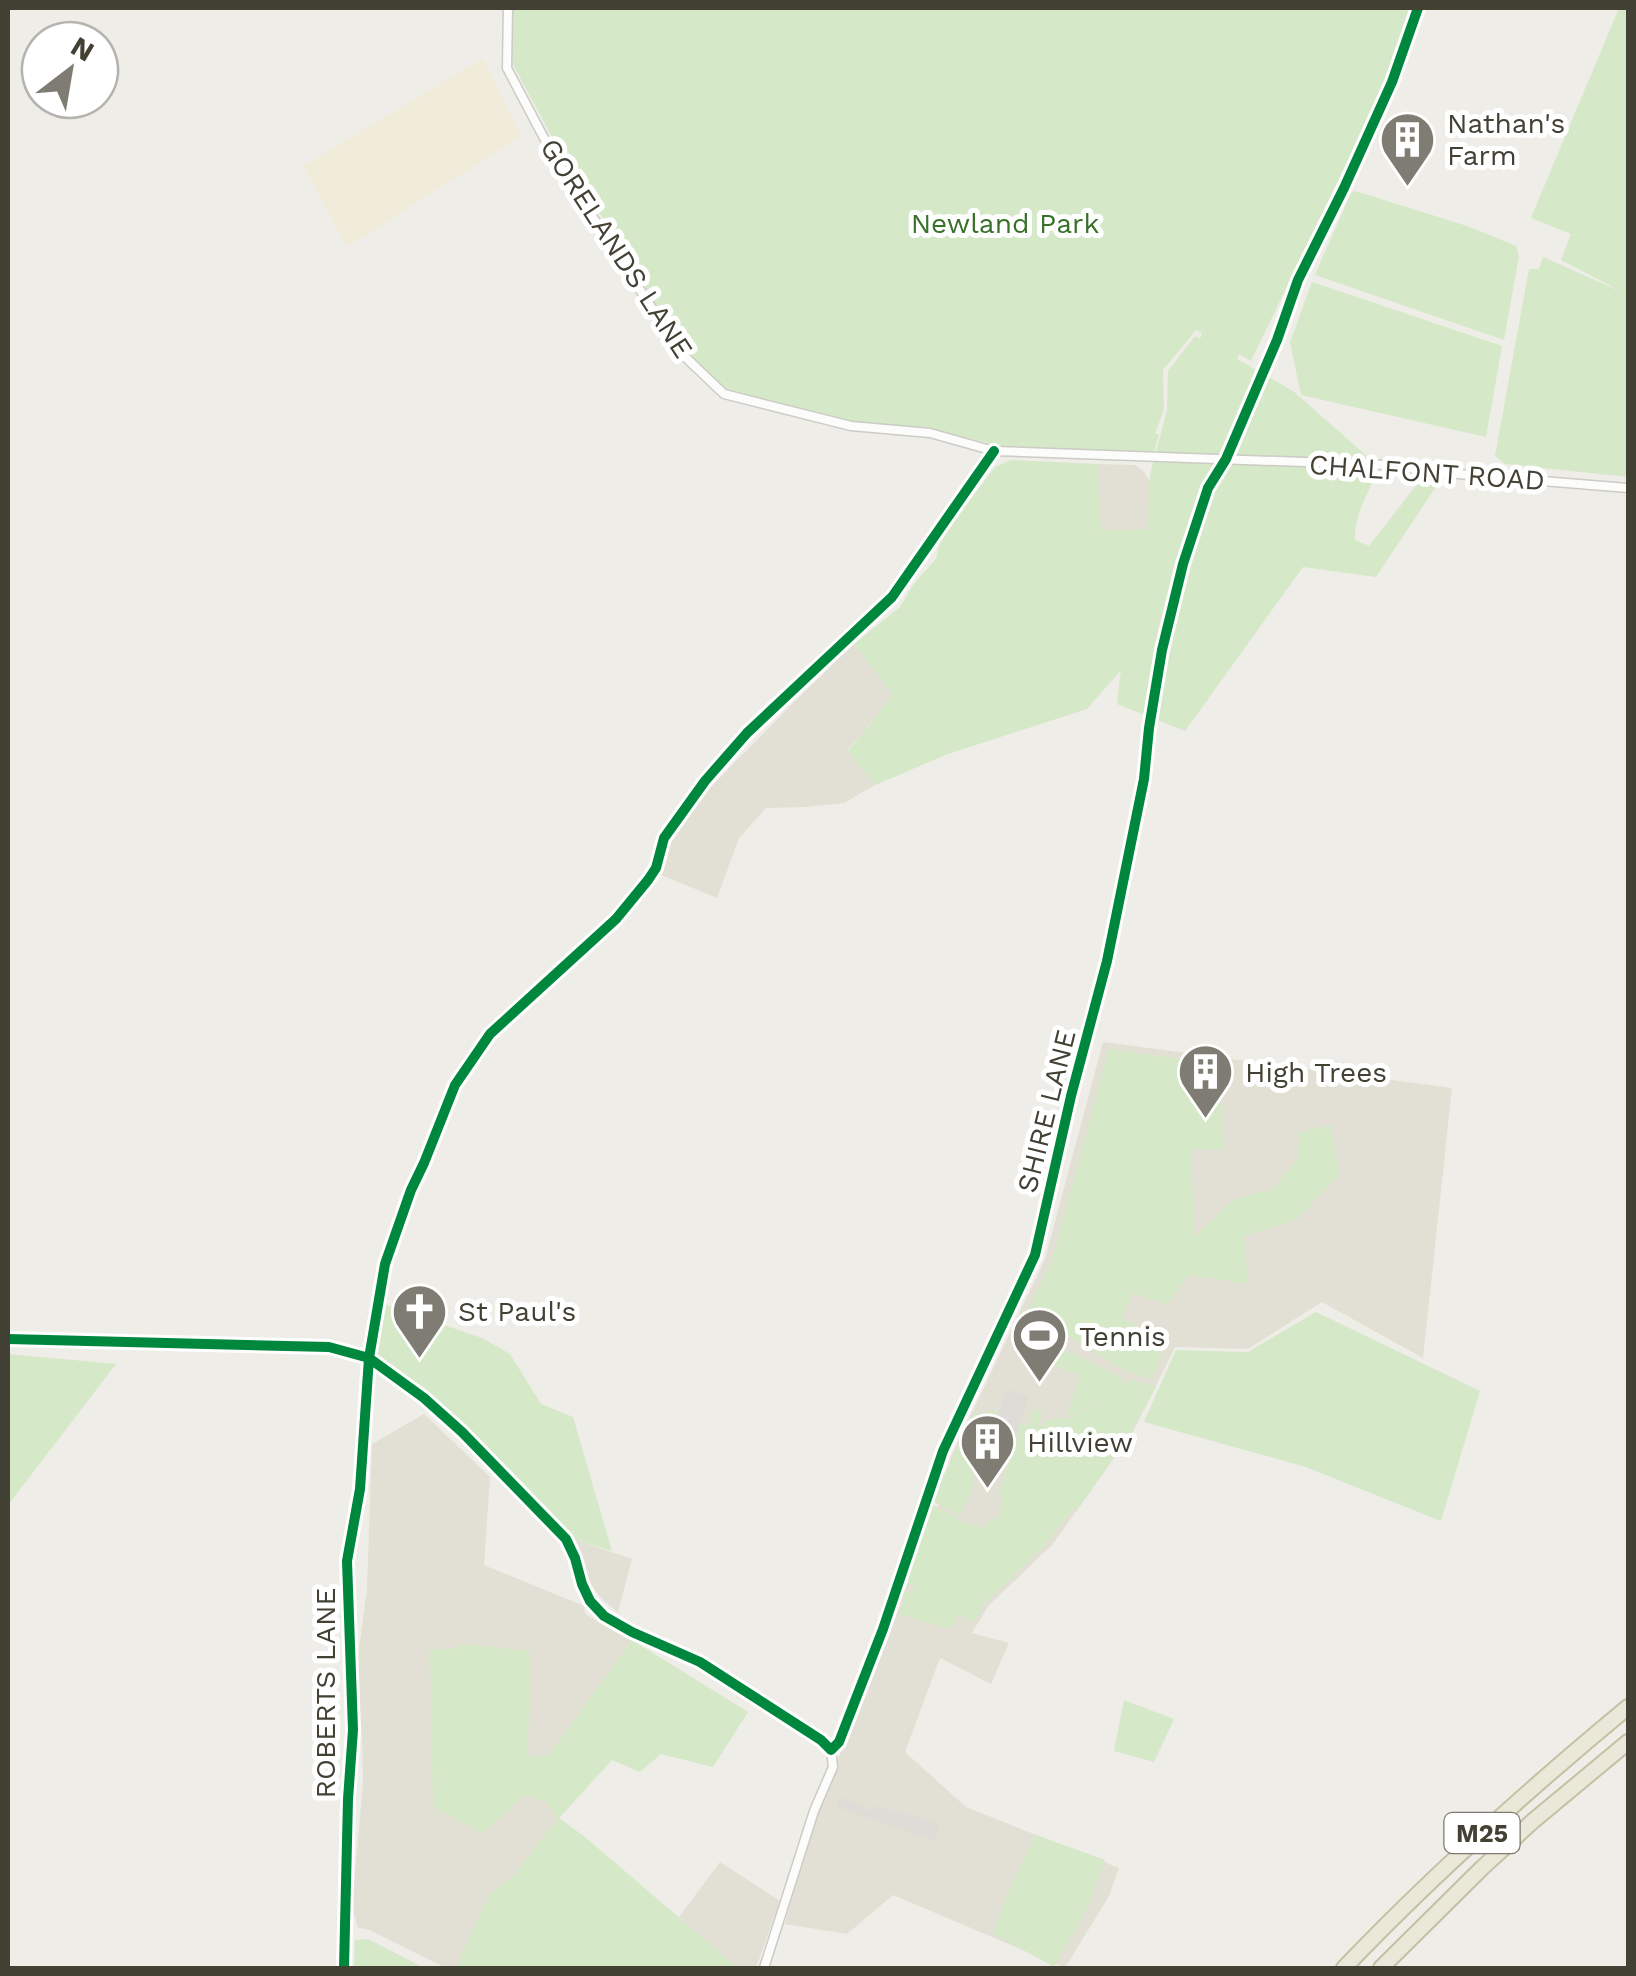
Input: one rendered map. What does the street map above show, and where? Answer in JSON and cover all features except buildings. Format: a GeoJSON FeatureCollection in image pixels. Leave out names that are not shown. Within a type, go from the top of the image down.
{"type":"FeatureCollection","features":[{"type":"Feature","properties":{"kind":"highway","name":"M25"},"geometry":{"type":"LineString","coordinates":[[1344,1968],[1467,1847],[1628,1707]]}},
{"type":"Feature","properties":{"kind":"highway","name":"M25"},"geometry":{"type":"LineString","coordinates":[[1381,1968],[1495,1856],[1628,1742]]}},
{"type":"Feature","properties":{"kind":"street","name":"GORELANDS LANE"},"geometry":{"type":"LineString","coordinates":[[508,8],[507,68],[554,157],[681,353],[724,394],[851,426],[930,433],[994,451],[1226,459]]}},
{"type":"Feature","properties":{"kind":"street","name":"ROBERTS LANE"},"geometry":{"type":"LineString","coordinates":[[344,1968],[353,1730],[347,1561],[360,1489],[368,1358],[385,1264],[455,1085],[490,1034],[616,919],[656,868],[664,838],[747,734],[892,598],[994,451]]}},
{"type":"Feature","properties":{"kind":"street","name":"CHALFONT ROAD"},"geometry":{"type":"LineString","coordinates":[[1226,459],[1387,465],[1628,488]]}},
{"type":"Feature","properties":{"kind":"street","name":"SHIRE LANE"},"geometry":{"type":"LineString","coordinates":[[764,1968],[814,1811],[833,1767],[831,1750],[839,1742],[883,1629],[943,1452],[1035,1255],[1107,961],[1144,779],[1162,650],[1183,564],[1208,488],[1226,459]]}},
{"type":"Feature","properties":{"kind":"street"},"geometry":{"type":"LineString","coordinates":[[8,1339],[330,1347],[368,1358],[424,1398],[462,1432],[566,1539],[590,1602],[604,1616],[700,1662],[822,1740],[831,1750]]}},
{"type":"Feature","properties":{"kind":"shaded area"},"geometry":{"type":"Polygon","coordinates":[[[483,58],[521,136],[347,247],[303,166],[483,58]]]}},
{"type":"Feature","properties":{"kind":"shaded area"},"geometry":{"type":"Polygon","coordinates":[[[1097,464],[1135,465],[1144,472],[1157,493],[1160,530],[1101,530],[1097,464]]]}},
{"type":"Feature","properties":{"kind":"shaded area"},"geometry":{"type":"Polygon","coordinates":[[[854,644],[893,695],[848,750],[875,785],[844,803],[766,808],[739,838],[717,898],[654,872],[707,791],[854,644]]]}},
{"type":"Feature","properties":{"kind":"shaded area"},"geometry":{"type":"Polygon","coordinates":[[[1103,1042],[1452,1088],[1423,1358],[1322,1302],[1248,1349],[1175,1347],[1134,1430],[1052,1545],[988,1606],[972,1633],[1009,1643],[991,1684],[940,1658],[905,1752],[966,1807],[1119,1868],[1109,1896],[1065,1968],[893,1895],[847,1934],[785,1924],[811,1821],[933,1524],[951,1457],[1045,1259],[1103,1042]]]}},
{"type":"Feature","properties":{"kind":"shaded area"},"geometry":{"type":"Polygon","coordinates":[[[1006,1389],[1029,1396],[1010,1452],[996,1452],[999,1412],[1006,1389]]]}},
{"type":"Feature","properties":{"kind":"shaded area"},"geometry":{"type":"Polygon","coordinates":[[[424,1414],[490,1477],[484,1565],[584,1606],[585,1614],[632,1640],[549,1755],[527,1757],[530,1651],[525,1795],[545,1801],[559,1818],[515,1874],[492,1892],[456,1968],[446,1968],[358,1928],[352,1907],[363,1782],[355,1679],[367,1589],[372,1444],[424,1414]]]}},
{"type":"Feature","properties":{"kind":"shaded area"},"geometry":{"type":"Polygon","coordinates":[[[570,1538],[632,1559],[618,1612],[590,1584],[570,1538]]]}},
{"type":"Feature","properties":{"kind":"shaded area"},"geometry":{"type":"Polygon","coordinates":[[[841,1797],[872,1811],[874,1806],[939,1823],[936,1841],[836,1807],[841,1797]]]}},
{"type":"Feature","properties":{"kind":"shaded area"},"geometry":{"type":"Polygon","coordinates":[[[720,1862],[780,1901],[756,1968],[738,1968],[679,1917],[720,1862]]]}},
{"type":"Feature","properties":{"kind":"green space","name":"Newland Park"},"geometry":{"type":"Polygon","coordinates":[[[504,8],[1415,8],[1377,100],[1251,361],[1239,354],[1237,359],[1293,391],[1369,458],[1379,459],[1357,519],[1355,540],[1369,546],[1418,483],[1441,479],[1376,577],[1303,567],[1185,731],[1117,704],[1121,670],[1087,709],[948,754],[875,785],[848,751],[893,695],[854,644],[900,607],[936,559],[941,538],[995,467],[1011,460],[1097,464],[1101,530],[1148,530],[1150,475],[1167,410],[1168,371],[1195,336],[1200,339],[1202,333],[1196,330],[1163,370],[1164,409],[1155,434],[1159,434],[1154,452],[1000,446],[930,428],[849,422],[725,389],[668,328],[552,137],[502,44],[504,8]]]}},
{"type":"Feature","properties":{"kind":"green space"},"geometry":{"type":"Polygon","coordinates":[[[1619,8],[1628,8],[1628,477],[1505,464],[1495,456],[1529,269],[1539,269],[1543,257],[1624,293],[1561,260],[1571,234],[1531,218],[1619,8]]]}},
{"type":"Feature","properties":{"kind":"green space"},"geometry":{"type":"Polygon","coordinates":[[[1355,191],[1467,226],[1516,246],[1519,256],[1504,340],[1315,275],[1355,191]]]}},
{"type":"Feature","properties":{"kind":"green space"},"geometry":{"type":"Polygon","coordinates":[[[1312,282],[1502,346],[1486,437],[1301,395],[1290,342],[1312,282]]]}},
{"type":"Feature","properties":{"kind":"green space"},"geometry":{"type":"Polygon","coordinates":[[[1109,1049],[1231,1066],[1222,1088],[1223,1150],[1192,1149],[1194,1237],[1234,1199],[1273,1189],[1297,1160],[1300,1132],[1331,1125],[1339,1175],[1297,1219],[1244,1236],[1248,1284],[1189,1275],[1167,1304],[1133,1293],[1122,1316],[1164,1345],[1152,1380],[1122,1369],[1026,1314],[1052,1261],[1109,1049]]]}},
{"type":"Feature","properties":{"kind":"green space"},"geometry":{"type":"Polygon","coordinates":[[[383,1304],[482,1338],[510,1354],[541,1404],[573,1417],[612,1551],[570,1538],[481,1451],[445,1409],[369,1358],[383,1304]]]}},
{"type":"Feature","properties":{"kind":"green space"},"geometry":{"type":"Polygon","coordinates":[[[1316,1312],[1480,1391],[1441,1521],[1306,1467],[1144,1422],[1176,1350],[1248,1352],[1316,1312]]]}},
{"type":"Feature","properties":{"kind":"green space"},"geometry":{"type":"Polygon","coordinates":[[[1050,1342],[1124,1379],[1122,1386],[1130,1380],[1156,1387],[1126,1440],[1076,1512],[1074,1508],[1042,1548],[985,1603],[974,1622],[958,1614],[952,1629],[900,1615],[905,1592],[912,1592],[915,1587],[908,1584],[911,1558],[930,1503],[963,1522],[986,1528],[989,1519],[1002,1518],[999,1491],[1009,1460],[974,1463],[974,1486],[959,1517],[931,1501],[975,1413],[985,1418],[990,1410],[998,1412],[992,1455],[1011,1457],[1021,1422],[1029,1425],[1034,1409],[1043,1412],[1037,1427],[1040,1429],[1045,1420],[1065,1420],[1103,1398],[1066,1417],[1080,1375],[1041,1362],[1050,1342]]]}},
{"type":"Feature","properties":{"kind":"green space"},"geometry":{"type":"Polygon","coordinates":[[[8,1354],[116,1364],[8,1505],[8,1354]]]}},
{"type":"Feature","properties":{"kind":"green space"},"geometry":{"type":"Polygon","coordinates":[[[632,1640],[748,1712],[713,1767],[661,1754],[640,1772],[612,1760],[559,1818],[738,1968],[456,1968],[492,1892],[515,1874],[558,1818],[545,1801],[525,1795],[483,1833],[433,1807],[430,1650],[459,1648],[461,1644],[530,1651],[528,1757],[549,1755],[632,1640]]]}},
{"type":"Feature","properties":{"kind":"green space"},"geometry":{"type":"Polygon","coordinates":[[[1124,1700],[1174,1719],[1154,1762],[1114,1751],[1124,1700]]]}},
{"type":"Feature","properties":{"kind":"green space"},"geometry":{"type":"Polygon","coordinates":[[[1036,1835],[1105,1860],[1086,1910],[1054,1967],[993,1933],[1036,1835]]]}},
{"type":"Feature","properties":{"kind":"green space"},"geometry":{"type":"Polygon","coordinates":[[[368,1939],[424,1968],[354,1968],[355,1940],[368,1939]]]}},
{"type":"Feature","properties":{"kind":"cycle path"},"geometry":{"type":"LineString","coordinates":[[8,1339],[329,1347],[369,1358],[462,1432],[566,1539],[590,1601],[604,1616],[700,1662],[831,1750],[839,1742],[883,1629],[943,1451],[1035,1255],[1107,961],[1144,779],[1162,650],[1183,564],[1208,488],[1226,459],[1298,280],[1392,82],[1418,8]]}},
{"type":"Feature","properties":{"kind":"cycle path"},"geometry":{"type":"LineString","coordinates":[[344,1968],[353,1730],[347,1561],[360,1489],[369,1358],[385,1264],[455,1085],[490,1034],[616,919],[656,868],[664,838],[705,781],[747,733],[892,597],[994,451]]}},
{"type":"Feature","properties":{"kind":"place","name":"Nathan's Farm"},"geometry":{"type":"Point","coordinates":[1408,188]}},
{"type":"Feature","properties":{"kind":"place","name":"High Trees"},"geometry":{"type":"Point","coordinates":[1206,1121]}},
{"type":"Feature","properties":{"kind":"place","name":"St Paul's"},"geometry":{"type":"Point","coordinates":[419,1360]}},
{"type":"Feature","properties":{"kind":"place","name":"Tennis"},"geometry":{"type":"Point","coordinates":[1040,1385]}},
{"type":"Feature","properties":{"kind":"place","name":"Hillview"},"geometry":{"type":"Point","coordinates":[988,1491]}}]}
